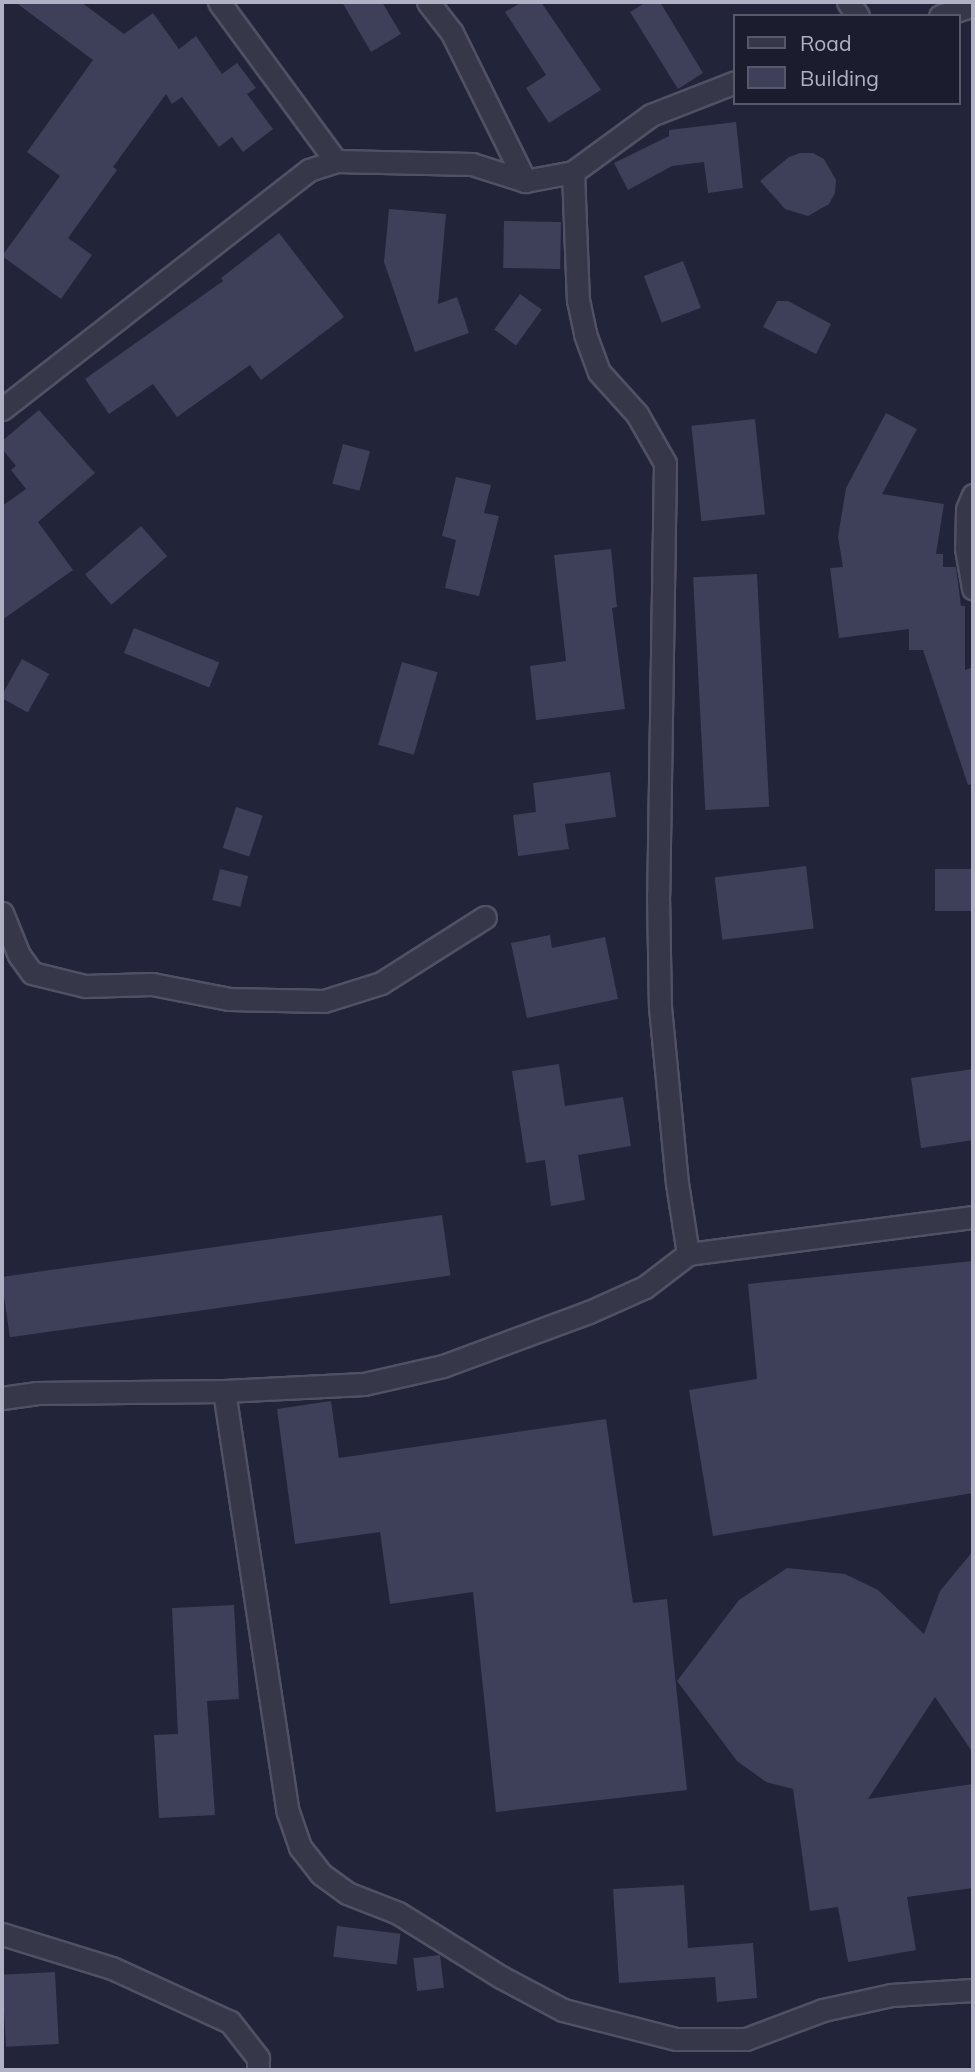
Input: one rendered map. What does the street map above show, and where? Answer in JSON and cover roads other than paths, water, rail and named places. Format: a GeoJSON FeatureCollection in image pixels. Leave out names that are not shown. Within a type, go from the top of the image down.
{"type":"FeatureCollection","features":[{"type":"Feature","properties":{"kind":"street"},"geometry":{"type":"LineString","coordinates":[[219,2],[336,160]]}},
{"type":"Feature","properties":{"kind":"street"},"geometry":{"type":"LineString","coordinates":[[428,2],[452,33],[525,181]]}},
{"type":"Feature","properties":{"kind":"street"},"geometry":{"type":"LineString","coordinates":[[946,14],[973,5]]}},
{"type":"Feature","properties":{"kind":"street"},"geometry":{"type":"LineString","coordinates":[[2,409],[309,170],[336,160],[472,164],[525,181],[573,172],[650,116],[734,82]]}},
{"type":"Feature","properties":{"kind":"street"},"geometry":{"type":"LineString","coordinates":[[573,172],[578,300],[585,334],[599,372],[638,414],[665,463],[658,895],[660,1007],[688,1254]]}},
{"type":"Feature","properties":{"kind":"street"},"geometry":{"type":"LineString","coordinates":[[973,495],[967,509],[966,548],[973,587]]}},
{"type":"Feature","properties":{"kind":"street"},"geometry":{"type":"LineString","coordinates":[[2,913],[19,955],[32,973],[85,986],[152,984],[229,999],[324,1002],[381,983],[485,917]]}},
{"type":"Feature","properties":{"kind":"street"},"geometry":{"type":"LineString","coordinates":[[2,1398],[36,1392],[224,1391],[364,1384],[443,1366],[589,1311],[645,1287],[688,1254],[973,1217]]}},
{"type":"Feature","properties":{"kind":"street"},"geometry":{"type":"LineString","coordinates":[[224,1391],[288,1812],[300,1847],[321,1874],[347,1893],[398,1913],[501,1978],[563,2010],[676,2039],[746,2039],[823,2010],[891,1996],[973,1990]]}},
{"type":"Feature","properties":{"kind":"street"},"geometry":{"type":"LineString","coordinates":[[2,1934],[113,1968],[230,2022],[258,2059],[258,2070]]}}]}
